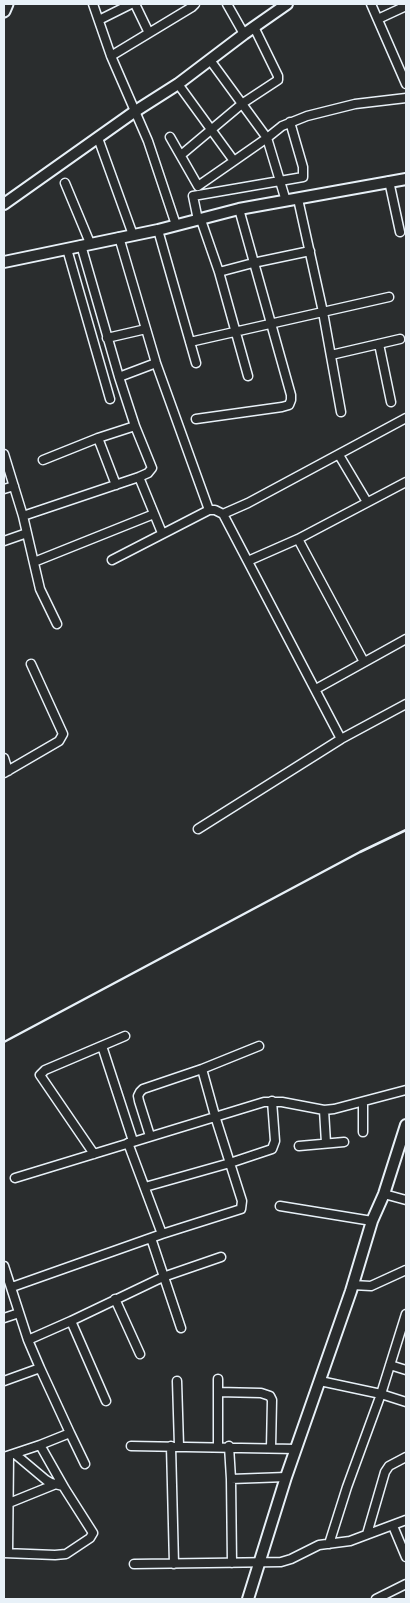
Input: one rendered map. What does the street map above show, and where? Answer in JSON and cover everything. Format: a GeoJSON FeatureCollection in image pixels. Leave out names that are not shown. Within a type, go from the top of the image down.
{"type":"FeatureCollection","features":[{"type":"Feature","properties":{"kind":"highway"},"geometry":{"type":"LineString","coordinates":[[4,11],[7,4]]}},
{"type":"Feature","properties":{"kind":"main road"},"geometry":{"type":"LineString","coordinates":[[4,204],[134,112],[178,84],[287,4]]}},
{"type":"Feature","properties":{"kind":"main road"},"geometry":{"type":"LineString","coordinates":[[4,262],[158,230],[239,209],[406,179]]}},
{"type":"Feature","properties":{"kind":"main road"},"geometry":{"type":"LineString","coordinates":[[248,1599],[286,1477],[320,1381],[372,1221],[384,1194],[406,1124]]}},
{"type":"Feature","properties":{"kind":"street"},"geometry":{"type":"LineString","coordinates":[[93,4],[111,56],[148,141],[176,225]]}},
{"type":"Feature","properties":{"kind":"street"},"geometry":{"type":"LineString","coordinates":[[99,20],[133,4],[149,33]]}},
{"type":"Feature","properties":{"kind":"street"},"geometry":{"type":"LineString","coordinates":[[111,56],[195,4]]}},
{"type":"Feature","properties":{"kind":"street"},"geometry":{"type":"LineString","coordinates":[[227,4],[244,34]]}},
{"type":"Feature","properties":{"kind":"street"},"geometry":{"type":"LineString","coordinates":[[371,4],[406,83]]}},
{"type":"Feature","properties":{"kind":"street"},"geometry":{"type":"LineString","coordinates":[[378,19],[406,5]]}},
{"type":"Feature","properties":{"kind":"street"},"geometry":{"type":"LineString","coordinates":[[181,155],[278,78],[254,27]]}},
{"type":"Feature","properties":{"kind":"street"},"geometry":{"type":"LineString","coordinates":[[210,60],[267,138],[286,201]]}},
{"type":"Feature","properties":{"kind":"street"},"geometry":{"type":"LineString","coordinates":[[178,84],[234,161]]}},
{"type":"Feature","properties":{"kind":"street"},"geometry":{"type":"LineString","coordinates":[[248,376],[234,332],[219,272],[193,196],[198,186],[290,122],[342,107],[406,98]]}},
{"type":"Feature","properties":{"kind":"street"},"geometry":{"type":"LineString","coordinates":[[193,196],[304,177],[290,122]]}},
{"type":"Feature","properties":{"kind":"street"},"geometry":{"type":"LineString","coordinates":[[170,137],[198,186]]}},
{"type":"Feature","properties":{"kind":"street"},"geometry":{"type":"LineString","coordinates":[[98,138],[133,234]]}},
{"type":"Feature","properties":{"kind":"street"},"geometry":{"type":"LineString","coordinates":[[389,181],[400,232]]}},
{"type":"Feature","properties":{"kind":"street"},"geometry":{"type":"LineString","coordinates":[[23,516],[139,477],[148,473],[152,468],[135,426],[107,338],[85,244],[65,183]]}},
{"type":"Feature","properties":{"kind":"street"},"geometry":{"type":"LineString","coordinates":[[298,199],[323,312],[341,412]]}},
{"type":"Feature","properties":{"kind":"street"},"geometry":{"type":"LineString","coordinates":[[196,419],[289,405],[291,395],[239,209]]}},
{"type":"Feature","properties":{"kind":"street"},"geometry":{"type":"LineString","coordinates":[[158,230],[196,363]]}},
{"type":"Feature","properties":{"kind":"street"},"geometry":{"type":"LineString","coordinates":[[119,237],[156,363],[209,510]]}},
{"type":"Feature","properties":{"kind":"street"},"geometry":{"type":"LineString","coordinates":[[67,249],[110,399]]}},
{"type":"Feature","properties":{"kind":"street"},"geometry":{"type":"LineString","coordinates":[[219,272],[310,251]]}},
{"type":"Feature","properties":{"kind":"street"},"geometry":{"type":"LineString","coordinates":[[190,342],[388,297]]}},
{"type":"Feature","properties":{"kind":"street"},"geometry":{"type":"LineString","coordinates":[[107,338],[146,329]]}},
{"type":"Feature","properties":{"kind":"street"},"geometry":{"type":"LineString","coordinates":[[331,355],[400,340]]}},
{"type":"Feature","properties":{"kind":"street"},"geometry":{"type":"LineString","coordinates":[[379,344],[391,402]]}},
{"type":"Feature","properties":{"kind":"street"},"geometry":{"type":"LineString","coordinates":[[119,377],[156,363]]}},
{"type":"Feature","properties":{"kind":"street"},"geometry":{"type":"LineString","coordinates":[[223,514],[248,503],[406,418]]}},
{"type":"Feature","properties":{"kind":"street"},"geometry":{"type":"LineString","coordinates":[[43,460],[98,438],[135,426]]}},
{"type":"Feature","properties":{"kind":"street"},"geometry":{"type":"LineString","coordinates":[[98,438],[116,485]]}},
{"type":"Feature","properties":{"kind":"street"},"geometry":{"type":"LineString","coordinates":[[4,454],[23,516],[40,589],[57,624]]}},
{"type":"Feature","properties":{"kind":"street"},"geometry":{"type":"LineString","coordinates":[[339,455],[367,502]]}},
{"type":"Feature","properties":{"kind":"street"},"geometry":{"type":"LineString","coordinates":[[139,477],[162,533]]}},
{"type":"Feature","properties":{"kind":"street"},"geometry":{"type":"LineString","coordinates":[[248,561],[298,539],[406,482]]}},
{"type":"Feature","properties":{"kind":"street"},"geometry":{"type":"LineString","coordinates":[[4,489],[14,486]]}},
{"type":"Feature","properties":{"kind":"street"},"geometry":{"type":"LineString","coordinates":[[112,560],[209,510],[215,510],[223,514],[341,739]]}},
{"type":"Feature","properties":{"kind":"street"},"geometry":{"type":"LineString","coordinates":[[34,562],[154,514]]}},
{"type":"Feature","properties":{"kind":"street"},"geometry":{"type":"LineString","coordinates":[[4,541],[27,533]]}},
{"type":"Feature","properties":{"kind":"street"},"geometry":{"type":"LineString","coordinates":[[298,539],[364,662]]}},
{"type":"Feature","properties":{"kind":"street"},"geometry":{"type":"LineString","coordinates":[[316,689],[406,639]]}},
{"type":"Feature","properties":{"kind":"street"},"geometry":{"type":"LineString","coordinates":[[4,758],[6,772],[59,740],[64,734],[31,664]]}},
{"type":"Feature","properties":{"kind":"street"},"geometry":{"type":"LineString","coordinates":[[198,829],[341,739],[406,704]]}},
{"type":"Feature","properties":{"kind":"street"},"geometry":{"type":"LineString","coordinates":[[94,1154],[40,1075],[45,1070],[125,1036]]}},
{"type":"Feature","properties":{"kind":"street"},"geometry":{"type":"LineString","coordinates":[[102,1046],[145,1188],[162,1234]]}},
{"type":"Feature","properties":{"kind":"street"},"geometry":{"type":"LineString","coordinates":[[150,1136],[139,1101],[138,1096],[140,1092],[259,1046]]}},
{"type":"Feature","properties":{"kind":"street"},"geometry":{"type":"LineString","coordinates":[[12,1287],[150,1238],[241,1209],[242,1202],[202,1069]]}},
{"type":"Feature","properties":{"kind":"street"},"geometry":{"type":"LineString","coordinates":[[15,1178],[215,1116],[272,1101],[324,1110],[344,1108],[406,1090]]}},
{"type":"Feature","properties":{"kind":"street"},"geometry":{"type":"LineString","coordinates":[[145,1188],[272,1149],[275,1141],[272,1101]]}},
{"type":"Feature","properties":{"kind":"street"},"geometry":{"type":"LineString","coordinates":[[363,1102],[363,1132]]}},
{"type":"Feature","properties":{"kind":"street"},"geometry":{"type":"LineString","coordinates":[[324,1110],[326,1143]]}},
{"type":"Feature","properties":{"kind":"street"},"geometry":{"type":"LineString","coordinates":[[299,1146],[344,1142]]}},
{"type":"Feature","properties":{"kind":"street"},"geometry":{"type":"LineString","coordinates":[[384,1194],[406,1200]]}},
{"type":"Feature","properties":{"kind":"street"},"geometry":{"type":"LineString","coordinates":[[280,1206],[372,1221]]}},
{"type":"Feature","properties":{"kind":"street"},"geometry":{"type":"LineString","coordinates":[[150,1238],[181,1328]]}},
{"type":"Feature","properties":{"kind":"street"},"geometry":{"type":"LineString","coordinates":[[28,1340],[164,1277],[221,1257]]}},
{"type":"Feature","properties":{"kind":"street"},"geometry":{"type":"LineString","coordinates":[[4,1267],[28,1340],[84,1464]]}},
{"type":"Feature","properties":{"kind":"street"},"geometry":{"type":"LineString","coordinates":[[352,1285],[371,1286],[406,1270]]}},
{"type":"Feature","properties":{"kind":"street"},"geometry":{"type":"LineString","coordinates":[[115,1299],[140,1354]]}},
{"type":"Feature","properties":{"kind":"street"},"geometry":{"type":"LineString","coordinates":[[4,1318],[19,1313]]}},
{"type":"Feature","properties":{"kind":"street"},"geometry":{"type":"LineString","coordinates":[[329,1544],[347,1487],[381,1394],[406,1314]]}},
{"type":"Feature","properties":{"kind":"street"},"geometry":{"type":"LineString","coordinates":[[71,1321],[106,1401]]}},
{"type":"Feature","properties":{"kind":"street"},"geometry":{"type":"LineString","coordinates":[[390,1365],[406,1370]]}},
{"type":"Feature","properties":{"kind":"street"},"geometry":{"type":"LineString","coordinates":[[4,1381],[40,1368]]}},
{"type":"Feature","properties":{"kind":"street"},"geometry":{"type":"LineString","coordinates":[[218,1380],[218,1446]]}},
{"type":"Feature","properties":{"kind":"street"},"geometry":{"type":"LineString","coordinates":[[174,1564],[177,1381]]}},
{"type":"Feature","properties":{"kind":"street"},"geometry":{"type":"LineString","coordinates":[[320,1381],[381,1394],[406,1402]]}},
{"type":"Feature","properties":{"kind":"street"},"geometry":{"type":"LineString","coordinates":[[218,1392],[261,1393],[270,1396],[272,1400],[271,1448]]}},
{"type":"Feature","properties":{"kind":"street"},"geometry":{"type":"LineString","coordinates":[[9,1455],[70,1434]]}},
{"type":"Feature","properties":{"kind":"street"},"geometry":{"type":"LineString","coordinates":[[9,1455],[6,1553],[66,1554],[92,1536],[90,1530],[59,1485],[40,1445]]}},
{"type":"Feature","properties":{"kind":"street"},"geometry":{"type":"LineString","coordinates":[[131,1446],[229,1446],[296,1449]]}},
{"type":"Feature","properties":{"kind":"street"},"geometry":{"type":"LineString","coordinates":[[229,1446],[232,1563]]}},
{"type":"Feature","properties":{"kind":"street"},"geometry":{"type":"LineString","coordinates":[[9,1455],[46,1480],[59,1485]]}},
{"type":"Feature","properties":{"kind":"street"},"geometry":{"type":"LineString","coordinates":[[367,1534],[385,1472],[389,1466],[406,1457]]}},
{"type":"Feature","properties":{"kind":"street"},"geometry":{"type":"LineString","coordinates":[[231,1478],[286,1477]]}},
{"type":"Feature","properties":{"kind":"street"},"geometry":{"type":"LineString","coordinates":[[9,1503],[59,1485]]}},
{"type":"Feature","properties":{"kind":"street"},"geometry":{"type":"LineString","coordinates":[[134,1564],[286,1561],[319,1546],[350,1541],[406,1520]]}},
{"type":"Feature","properties":{"kind":"street"},"geometry":{"type":"LineString","coordinates":[[393,1526],[406,1557]]}},
{"type":"Feature","properties":{"kind":"street"},"geometry":{"type":"LineString","coordinates":[[376,1599],[406,1584]]}},
{"type":"Feature","properties":{"kind":"railway"},"geometry":{"type":"LineString","coordinates":[[4,1042],[360,852],[406,830]]}}]}
